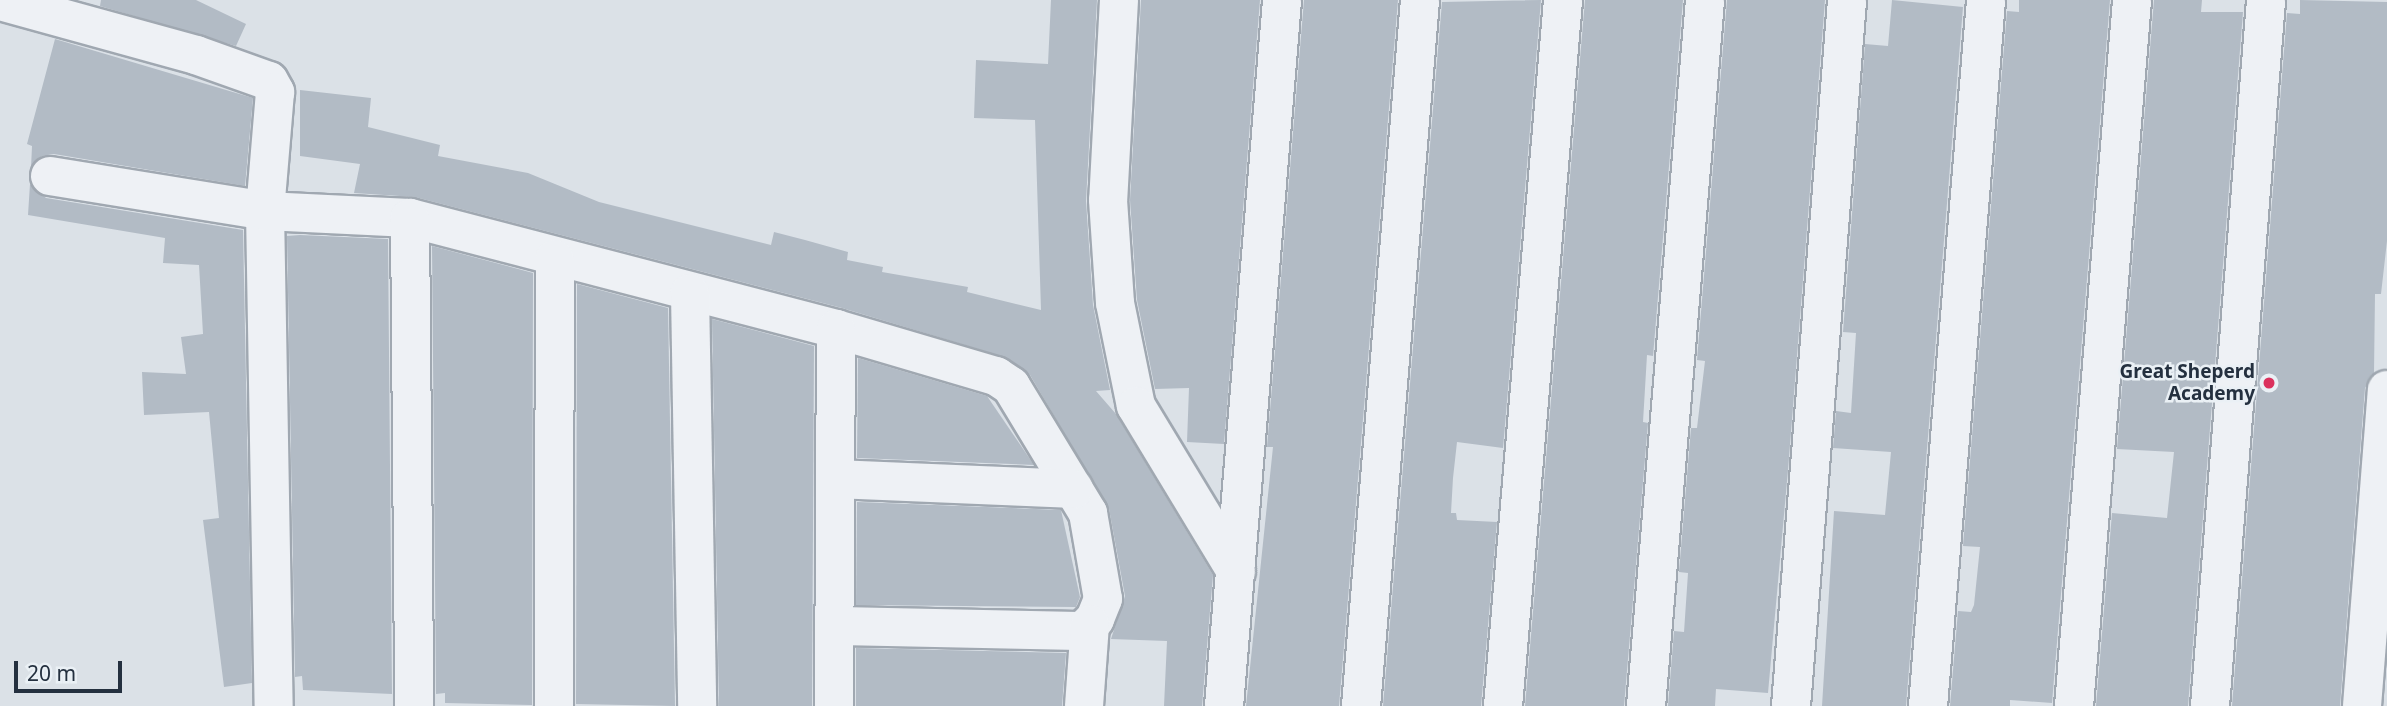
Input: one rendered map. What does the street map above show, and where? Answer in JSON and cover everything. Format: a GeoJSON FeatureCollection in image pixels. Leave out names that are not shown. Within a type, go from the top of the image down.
{"type":"FeatureCollection","features":[{"type":"Feature","properties":{"kind":"street"},"geometry":{"type":"LineString","coordinates":[[1119,0],[1108,200],[1115,303],[1136,406],[1236,571]]}},
{"type":"Feature","properties":{"kind":"street"},"geometry":{"type":"LineString","coordinates":[[1224,706],[1282,0]]}},
{"type":"Feature","properties":{"kind":"street"},"geometry":{"type":"LineString","coordinates":[[1361,706],[1420,0]]}},
{"type":"Feature","properties":{"kind":"street"},"geometry":{"type":"LineString","coordinates":[[1503,706],[1563,0]]}},
{"type":"Feature","properties":{"kind":"street"},"geometry":{"type":"LineString","coordinates":[[1646,706],[1705,0]]}},
{"type":"Feature","properties":{"kind":"street"},"geometry":{"type":"LineString","coordinates":[[1791,706],[1847,0]]}},
{"type":"Feature","properties":{"kind":"street"},"geometry":{"type":"LineString","coordinates":[[1928,706],[1986,0]]}},
{"type":"Feature","properties":{"kind":"street"},"geometry":{"type":"LineString","coordinates":[[2074,706],[2132,0]]}},
{"type":"Feature","properties":{"kind":"street"},"geometry":{"type":"LineString","coordinates":[[2210,706],[2266,0]]}},
{"type":"Feature","properties":{"kind":"street"},"geometry":{"type":"LineString","coordinates":[[0,1],[269,81],[275,92],[265,211],[274,706]]}},
{"type":"Feature","properties":{"kind":"street"},"geometry":{"type":"LineString","coordinates":[[50,176],[265,211],[411,218],[555,259],[836,329],[996,376],[1011,386],[1088,513],[1103,599],[1090,624],[1083,631],[835,626]]}},
{"type":"Feature","properties":{"kind":"street"},"geometry":{"type":"LineString","coordinates":[[411,218],[414,706]]}},
{"type":"Feature","properties":{"kind":"street"},"geometry":{"type":"LineString","coordinates":[[554,706],[555,259]]}},
{"type":"Feature","properties":{"kind":"street"},"geometry":{"type":"LineString","coordinates":[[690,293],[697,706]]}},
{"type":"Feature","properties":{"kind":"street"},"geometry":{"type":"LineString","coordinates":[[834,706],[836,329]]}},
{"type":"Feature","properties":{"kind":"street"},"geometry":{"type":"LineString","coordinates":[[2362,706],[2382,512],[2387,390]]}},
{"type":"Feature","properties":{"kind":"street"},"geometry":{"type":"LineString","coordinates":[[835,479],[1074,489]]}},
{"type":"Feature","properties":{"kind":"street"},"geometry":{"type":"LineString","coordinates":[[1084,706],[1090,624]]}},
{"type":"Feature","properties":{"kind":"building"},"geometry":{"type":"Polygon","coordinates":[[[101,0],[196,0],[246,24],[236,46],[100,6],[101,0]]]}},
{"type":"Feature","properties":{"kind":"building"},"geometry":{"type":"Polygon","coordinates":[[[1051,0],[1097,0],[1086,201],[1093,305],[1110,390],[1096,391],[1116,414],[1213,575],[1202,706],[1164,706],[1167,641],[1111,639],[1125,596],[1109,509],[1030,375],[1008,358],[842,308],[415,197],[354,193],[360,164],[300,156],[300,90],[371,98],[368,127],[440,145],[438,156],[528,173],[599,202],[771,245],[774,232],[848,252],[847,260],[883,267],[882,272],[968,287],[967,292],[1041,310],[1035,120],[974,118],[976,60],[1048,64],[1051,0]]]}},
{"type":"Feature","properties":{"kind":"building"},"geometry":{"type":"Polygon","coordinates":[[[1141,0],[1260,0],[1224,444],[1187,442],[1189,388],[1155,389],[1137,300],[1130,200],[1141,0]]]}},
{"type":"Feature","properties":{"kind":"building"},"geometry":{"type":"Polygon","coordinates":[[[1304,0],[1398,0],[1339,706],[1246,706],[1273,447],[1267,447],[1304,0]]]}},
{"type":"Feature","properties":{"kind":"building"},"geometry":{"type":"Polygon","coordinates":[[[1541,0],[1503,448],[1457,442],[1453,478],[1451,513],[1456,513],[1457,520],[1497,522],[1481,706],[1383,706],[1442,2],[1541,0]]]}},
{"type":"Feature","properties":{"kind":"building"},"geometry":{"type":"Polygon","coordinates":[[[1585,0],[1683,0],[1653,356],[1647,355],[1643,422],[1648,423],[1624,706],[1525,706],[1585,0]]]}},
{"type":"Feature","properties":{"kind":"building"},"geometry":{"type":"Polygon","coordinates":[[[1727,0],[1825,0],[1788,470],[1768,693],[1716,689],[1715,706],[1668,706],[1674,631],[1684,632],[1688,573],[1679,572],[1691,428],[1697,428],[1705,361],[1697,360],[1727,0]]]}},
{"type":"Feature","properties":{"kind":"building"},"geometry":{"type":"Polygon","coordinates":[[[1892,0],[1963,7],[1906,706],[1822,706],[1834,511],[1885,515],[1891,452],[1833,448],[1836,411],[1851,413],[1856,333],[1843,332],[1865,44],[1888,46],[1892,0]]]}},
{"type":"Feature","properties":{"kind":"building"},"geometry":{"type":"Polygon","coordinates":[[[2019,0],[2110,0],[2052,703],[2010,700],[2010,706],[1950,706],[1958,611],[1971,612],[1974,605],[1980,547],[1963,546],[2007,11],[2019,12],[2019,0]]]}},
{"type":"Feature","properties":{"kind":"building"},"geometry":{"type":"Polygon","coordinates":[[[2154,0],[2202,0],[2201,12],[2243,12],[2188,706],[2096,706],[2112,513],[2167,518],[2174,452],[2117,449],[2154,0]]]}},
{"type":"Feature","properties":{"kind":"building"},"geometry":{"type":"Polygon","coordinates":[[[2300,0],[2387,2],[2387,241],[2381,294],[2375,294],[2374,373],[2365,388],[2340,706],[2232,706],[2287,13],[2300,14],[2300,0]]]}},
{"type":"Feature","properties":{"kind":"building"},"geometry":{"type":"Polygon","coordinates":[[[55,39],[253,98],[245,186],[54,154],[42,156],[31,168],[32,146],[27,144],[55,39]]]}},
{"type":"Feature","properties":{"kind":"building"},"geometry":{"type":"Polygon","coordinates":[[[30,184],[46,198],[243,230],[252,683],[224,687],[203,520],[219,518],[209,412],[144,415],[142,372],[186,374],[181,337],[203,334],[199,265],[163,263],[165,238],[28,215],[30,184]]]}},
{"type":"Feature","properties":{"kind":"building"},"geometry":{"type":"Polygon","coordinates":[[[287,236],[388,239],[392,694],[303,690],[302,676],[295,677],[287,236]]]}},
{"type":"Feature","properties":{"kind":"building"},"geometry":{"type":"Polygon","coordinates":[[[432,246],[533,273],[532,705],[445,703],[445,693],[436,694],[432,246]]]}},
{"type":"Feature","properties":{"kind":"building"},"geometry":{"type":"Polygon","coordinates":[[[577,284],[668,308],[675,706],[576,704],[577,284]]]}},
{"type":"Feature","properties":{"kind":"building"},"geometry":{"type":"Polygon","coordinates":[[[712,319],[814,346],[812,706],[719,706],[712,319]]]}},
{"type":"Feature","properties":{"kind":"building"},"geometry":{"type":"Polygon","coordinates":[[[858,358],[987,396],[1034,465],[857,458],[858,358]]]}},
{"type":"Feature","properties":{"kind":"building"},"geometry":{"type":"Polygon","coordinates":[[[857,502],[1061,510],[1080,597],[1076,607],[856,605],[857,502]]]}},
{"type":"Feature","properties":{"kind":"building"},"geometry":{"type":"Polygon","coordinates":[[[856,648],[1066,653],[1062,706],[856,706],[856,648]]]}},
{"type":"Feature","properties":{"kind":"place","name":"Great Sheperd Academy"},"geometry":{"type":"Point","coordinates":[2269,383]}}]}
